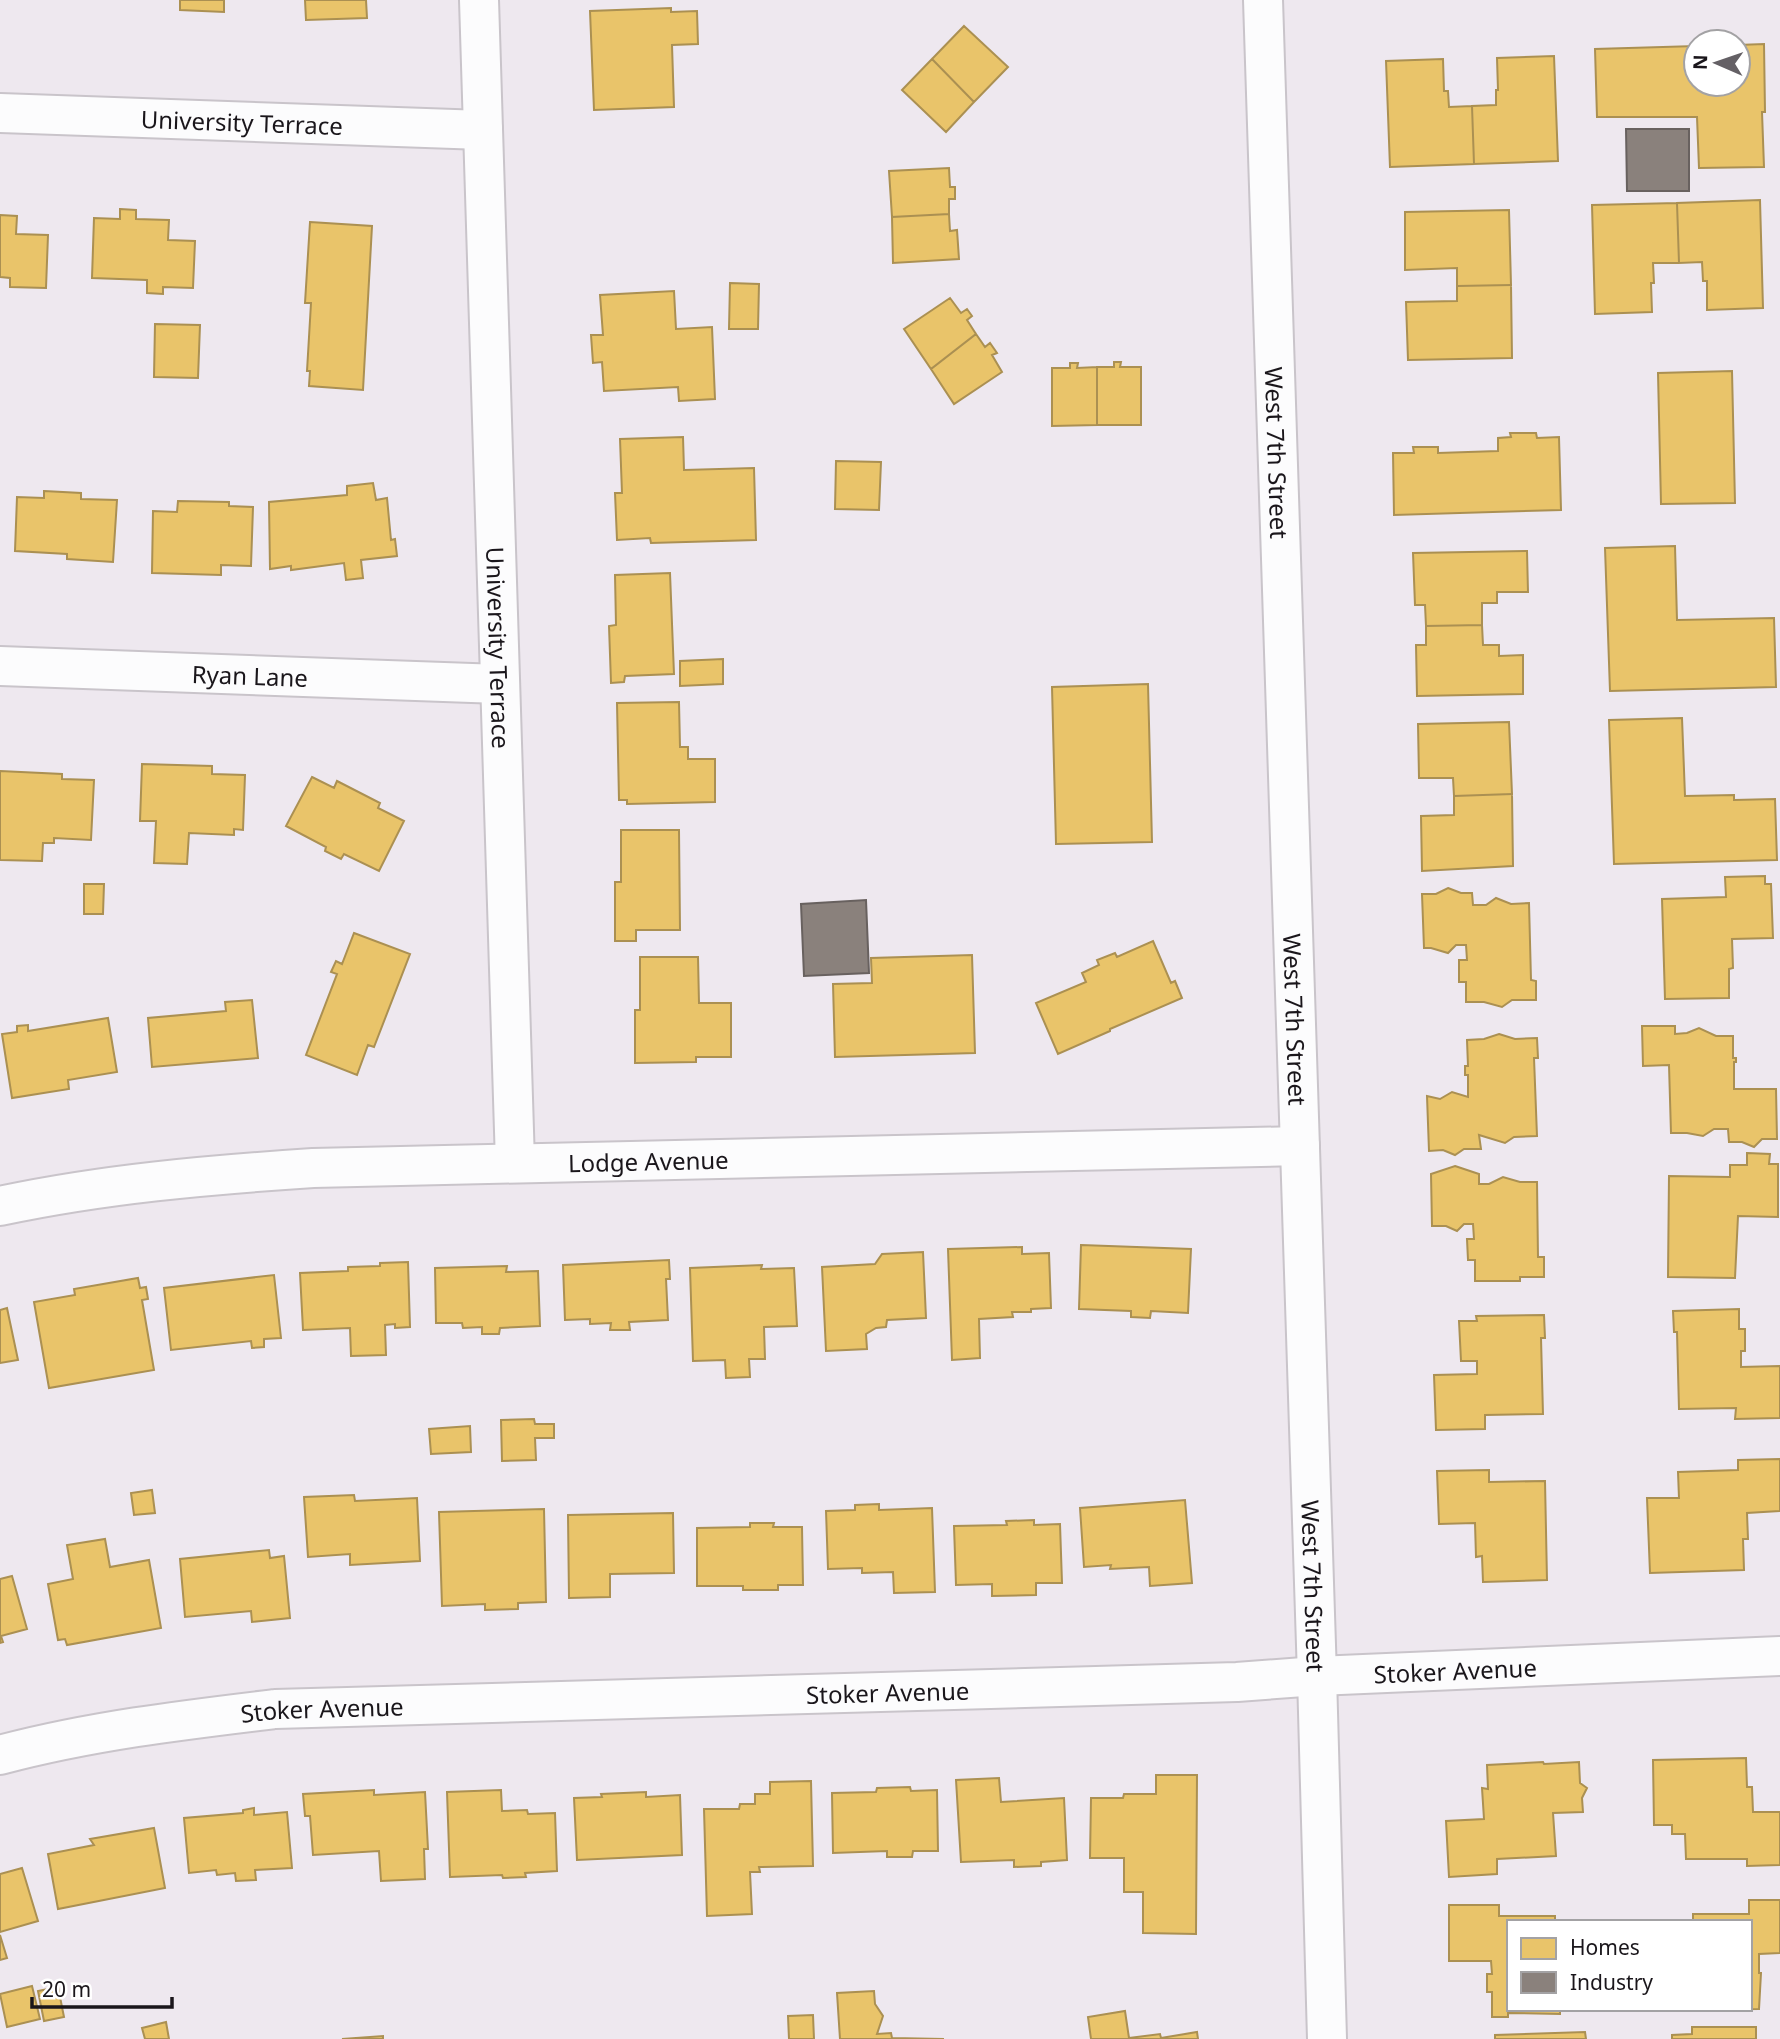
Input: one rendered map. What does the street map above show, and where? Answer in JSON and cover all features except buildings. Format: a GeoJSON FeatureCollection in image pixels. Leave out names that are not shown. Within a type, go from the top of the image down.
{"type":"FeatureCollection","features":[{"type":"Feature","properties":{"kind":"street","name":"University Terrace"},"geometry":{"type":"LineString","coordinates":[[479,0],[515,1163]]}},
{"type":"Feature","properties":{"kind":"street","name":"West 7th Street"},"geometry":{"type":"LineString","coordinates":[[1263,0],[1327,2039]]}},
{"type":"Feature","properties":{"kind":"street","name":"University Terrace"},"geometry":{"type":"LineString","coordinates":[[0,113],[483,131]]}},
{"type":"Feature","properties":{"kind":"street","name":"Ryan Lane"},"geometry":{"type":"LineString","coordinates":[[0,666],[500,684]]}},
{"type":"Feature","properties":{"kind":"street","name":"Lodge Avenue"},"geometry":{"type":"LineString","coordinates":[[0,1206],[134,1183],[313,1168],[1300,1146]]}},
{"type":"Feature","properties":{"kind":"street","name":"Stoker Avenue"},"geometry":{"type":"LineString","coordinates":[[0,1755],[168,1721],[275,1709],[1237,1682],[1317,1676],[1780,1656]]}}]}
